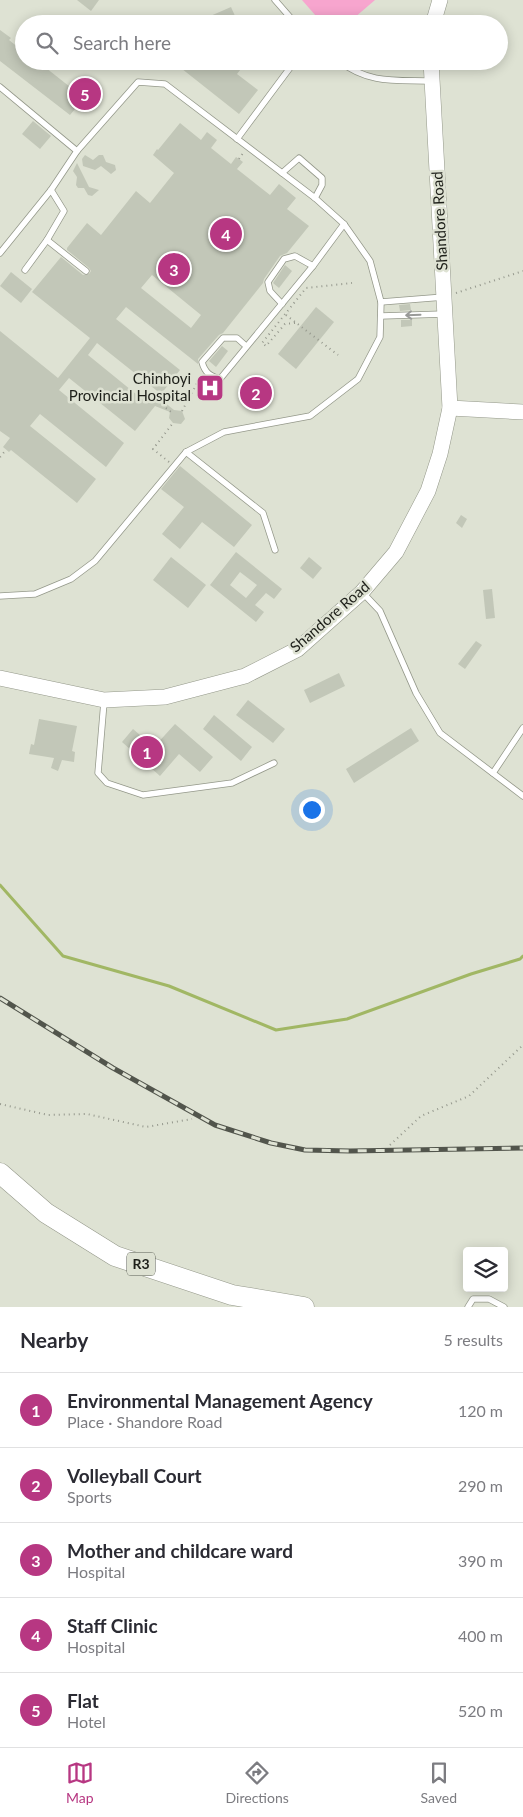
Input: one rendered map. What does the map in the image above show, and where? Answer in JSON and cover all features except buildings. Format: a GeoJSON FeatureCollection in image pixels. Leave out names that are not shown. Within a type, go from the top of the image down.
{"type":"FeatureCollection","features":[{"type":"Feature","properties":{"kind":"highway","name":"R3"},"geometry":{"type":"LineString","coordinates":[[0,1173],[46,1213],[115,1256],[232,1295],[304,1307]]}},
{"type":"Feature","properties":{"kind":"street"},"geometry":{"type":"LineString","coordinates":[[436,15],[440,0]]}},
{"type":"Feature","properties":{"kind":"street","name":"Shandore Road"},"geometry":{"type":"LineString","coordinates":[[0,678],[104,700],[165,697],[245,676],[298,649],[362,592],[396,552],[428,491],[440,454],[450,408],[431,70]]}},
{"type":"Feature","properties":{"kind":"street"},"geometry":{"type":"LineString","coordinates":[[450,408],[523,412]]}},
{"type":"Feature","properties":{"kind":"lane"},"geometry":{"type":"LineString","coordinates":[[275,0],[288,15]]}},
{"type":"Feature","properties":{"kind":"lane"},"geometry":{"type":"LineString","coordinates":[[237,139],[289,70]]}},
{"type":"Feature","properties":{"kind":"lane"},"geometry":{"type":"LineString","coordinates":[[352,70],[376,80],[431,81]]}},
{"type":"Feature","properties":{"kind":"lane"},"geometry":{"type":"LineString","coordinates":[[0,252],[51,190],[77,151],[138,82],[165,84],[315,198],[344,224],[370,261],[381,302],[380,337],[358,379],[310,416],[224,432],[186,452],[94,562],[71,579],[35,594],[0,596]]}},
{"type":"Feature","properties":{"kind":"lane"},"geometry":{"type":"LineString","coordinates":[[0,87],[77,151]]}},
{"type":"Feature","properties":{"kind":"lane"},"geometry":{"type":"LineString","coordinates":[[282,173],[299,158],[322,178],[322,185],[315,198]]}},
{"type":"Feature","properties":{"kind":"lane"},"geometry":{"type":"LineString","coordinates":[[26,270],[64,211],[51,190]]}},
{"type":"Feature","properties":{"kind":"lane"},"geometry":{"type":"LineString","coordinates":[[246,346],[237,338],[222,338],[202,362],[204,370],[210,376],[220,379],[313,266],[344,224]]}},
{"type":"Feature","properties":{"kind":"lane"},"geometry":{"type":"LineString","coordinates":[[47,240],[86,272]]}},
{"type":"Feature","properties":{"kind":"lane"},"geometry":{"type":"LineString","coordinates":[[282,304],[270,291],[268,282],[284,259],[295,256],[313,266]]}},
{"type":"Feature","properties":{"kind":"lane"},"geometry":{"type":"LineString","coordinates":[[381,302],[444,297]]}},
{"type":"Feature","properties":{"kind":"lane"},"geometry":{"type":"LineString","coordinates":[[381,316],[446,314]]}},
{"type":"Feature","properties":{"kind":"lane"},"geometry":{"type":"LineString","coordinates":[[186,452],[262,513],[275,550]]}},
{"type":"Feature","properties":{"kind":"lane"},"geometry":{"type":"LineString","coordinates":[[362,592],[380,611],[416,693],[440,733],[523,796]]}},
{"type":"Feature","properties":{"kind":"lane"},"geometry":{"type":"LineString","coordinates":[[104,700],[98,773],[107,783],[144,795],[232,783],[274,763]]}},
{"type":"Feature","properties":{"kind":"lane"},"geometry":{"type":"LineString","coordinates":[[493,773],[523,728]]}},
{"type":"Feature","properties":{"kind":"lane"},"geometry":{"type":"LineString","coordinates":[[468,1307],[473,1299],[489,1298],[504,1307]]}},
{"type":"Feature","properties":{"kind":"path"},"geometry":{"type":"LineString","coordinates":[[444,297],[523,271]]}},
{"type":"Feature","properties":{"kind":"path"},"geometry":{"type":"LineString","coordinates":[[295,323],[285,324],[266,346],[262,343],[306,288],[352,283]]}},
{"type":"Feature","properties":{"kind":"path"},"geometry":{"type":"LineString","coordinates":[[285,315],[338,356]]}},
{"type":"Feature","properties":{"kind":"path"},"geometry":{"type":"LineString","coordinates":[[182,411],[204,370]]}},
{"type":"Feature","properties":{"kind":"path"},"geometry":{"type":"LineString","coordinates":[[166,408],[171,412]]}},
{"type":"Feature","properties":{"kind":"path"},"geometry":{"type":"LineString","coordinates":[[173,424],[153,449],[175,466]]}},
{"type":"Feature","properties":{"kind":"path"},"geometry":{"type":"LineString","coordinates":[[0,457],[6,450]]}},
{"type":"Feature","properties":{"kind":"path"},"geometry":{"type":"LineString","coordinates":[[390,1145],[421,1116],[469,1096],[523,1045]]}},
{"type":"Feature","properties":{"kind":"path"},"geometry":{"type":"LineString","coordinates":[[0,1104],[48,1115],[87,1114],[146,1127],[192,1118]]}},
{"type":"Feature","properties":{"kind":"shaded area"},"geometry":{"type":"Polygon","coordinates":[[[302,0],[375,0],[358,15],[315,15],[302,0]]]}},
{"type":"Feature","properties":{"kind":"waterway"},"geometry":{"type":"LineString","coordinates":[[0,885],[63,956],[169,986],[276,1030],[347,1019],[471,974],[520,959],[523,956]]}},
{"type":"Feature","properties":{"kind":"railway"},"geometry":{"type":"LineString","coordinates":[[0,998],[113,1068],[215,1125],[271,1143],[305,1150],[350,1151],[523,1148]]}},
{"type":"Feature","properties":{"kind":"place","name":"Flat"},"geometry":{"type":"Point","coordinates":[85,94]}},
{"type":"Feature","properties":{"kind":"place","name":"Staff Clinic"},"geometry":{"type":"Point","coordinates":[226,234]}},
{"type":"Feature","properties":{"kind":"place","name":"Mother and childcare ward"},"geometry":{"type":"Point","coordinates":[174,269]}},
{"type":"Feature","properties":{"kind":"place","name":"Chinhoyi Provincial Hospital"},"geometry":{"type":"Point","coordinates":[210,388]}},
{"type":"Feature","properties":{"kind":"place","name":"Volleyball Court"},"geometry":{"type":"Point","coordinates":[256,393]}},
{"type":"Feature","properties":{"kind":"place","name":"Environmental Management Agency"},"geometry":{"type":"Point","coordinates":[147,752]}}]}
